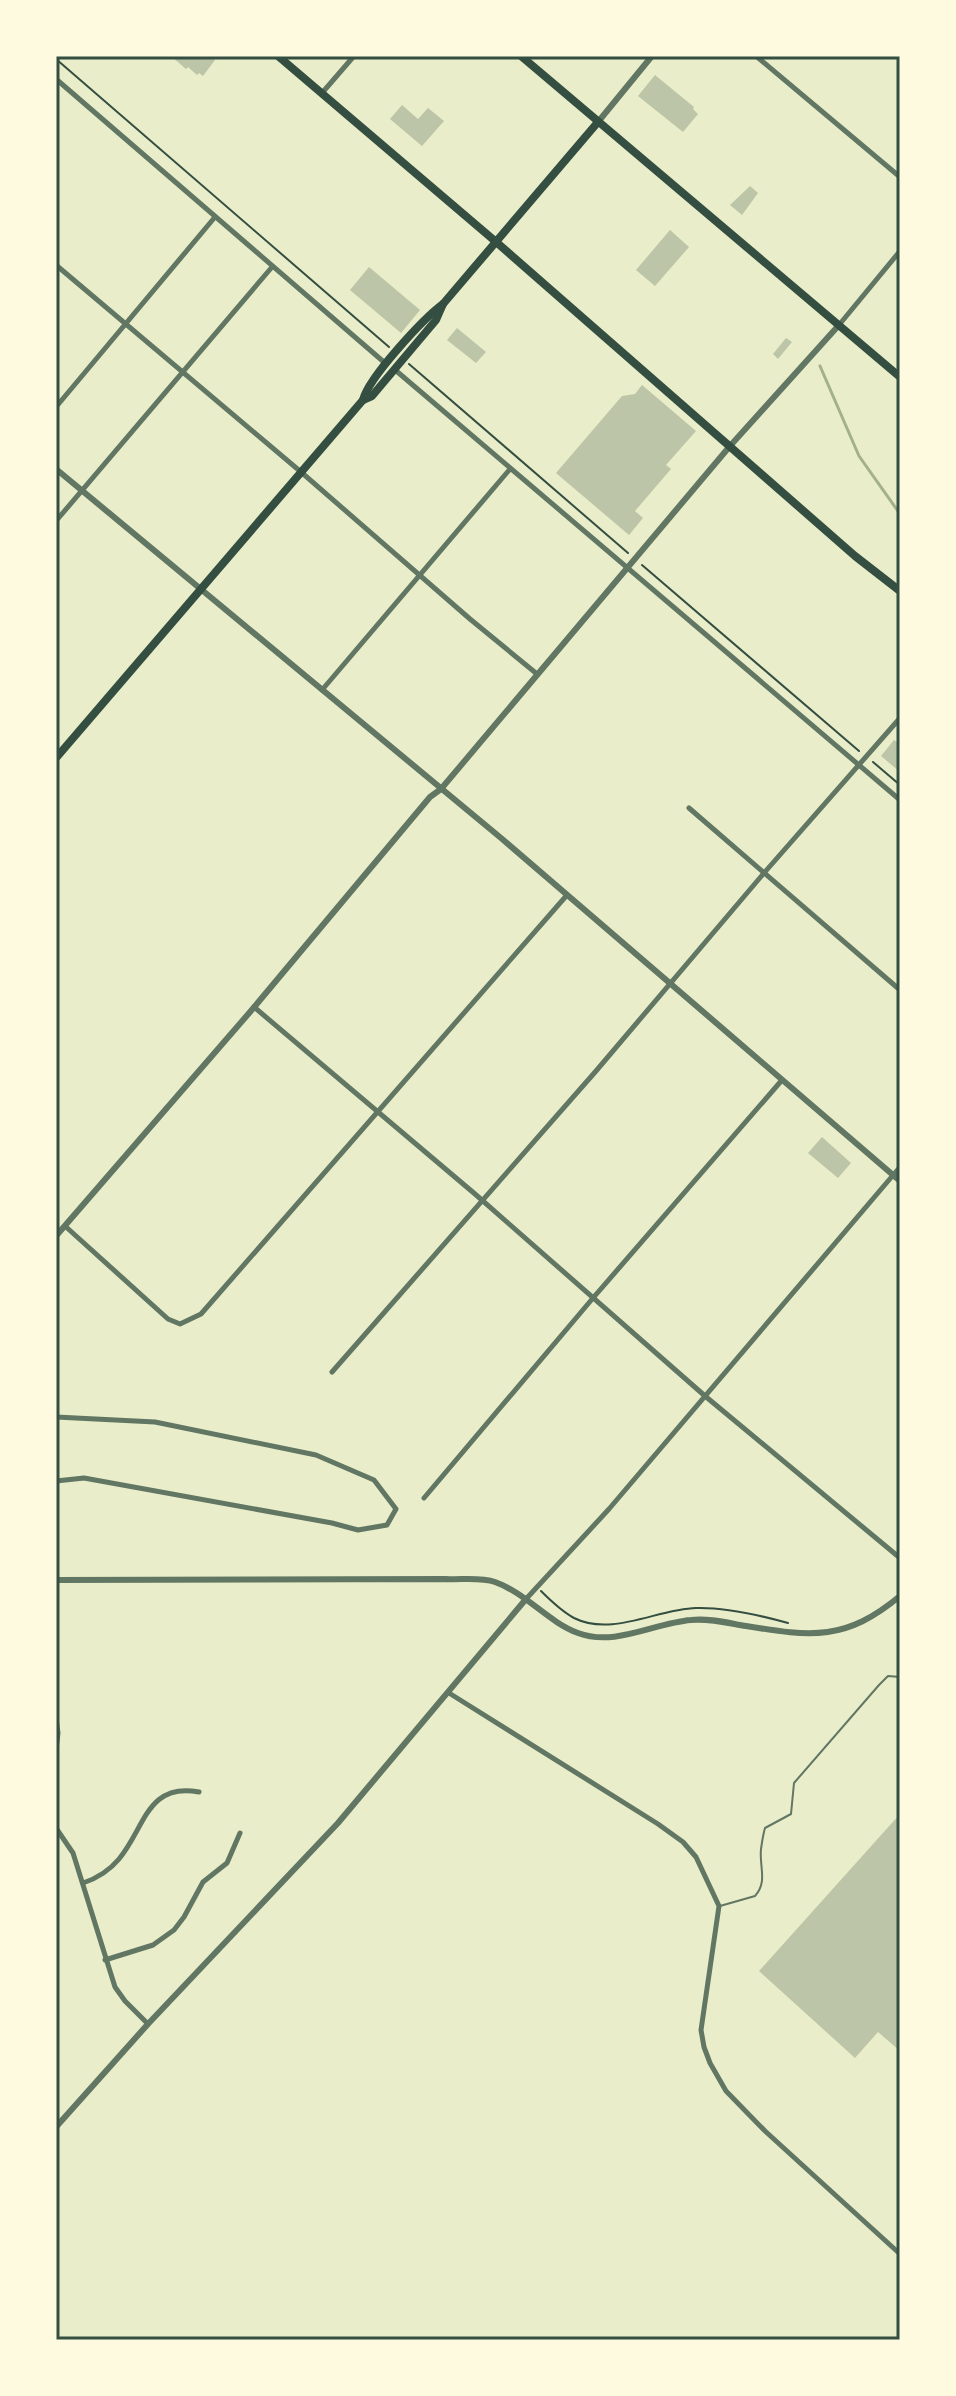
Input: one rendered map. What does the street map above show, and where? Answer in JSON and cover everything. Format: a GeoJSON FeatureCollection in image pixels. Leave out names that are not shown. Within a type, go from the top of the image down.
{"type":"FeatureCollection","features":[{"type":"Feature","properties":{"kind":"main road"},"geometry":{"type":"LineString","coordinates":[[278,56],[855,556],[900,591]]}},
{"type":"Feature","properties":{"kind":"main road"},"geometry":{"type":"LineString","coordinates":[[521,56],[900,377]]}},
{"type":"Feature","properties":{"kind":"main road"},"geometry":{"type":"LineString","coordinates":[[56,758],[363,400],[372,396],[390,367],[436,320],[443,304],[598,122]]}},
{"type":"Feature","properties":{"kind":"street"},"geometry":{"type":"LineString","coordinates":[[322,93],[354,56]]}},
{"type":"Feature","properties":{"kind":"street"},"geometry":{"type":"LineString","coordinates":[[598,122],[652,56]]}},
{"type":"Feature","properties":{"kind":"street"},"geometry":{"type":"LineString","coordinates":[[756,56],[900,177]]}},
{"type":"Feature","properties":{"kind":"street"},"geometry":{"type":"LineString","coordinates":[[56,79],[272,267],[900,800]]}},
{"type":"Feature","properties":{"kind":"street"},"geometry":{"type":"LineString","coordinates":[[56,407],[215,217]]}},
{"type":"Feature","properties":{"kind":"street"},"geometry":{"type":"LineString","coordinates":[[56,1236],[900,251]]}},
{"type":"Feature","properties":{"kind":"street"},"geometry":{"type":"LineString","coordinates":[[56,265],[537,674]]}},
{"type":"Feature","properties":{"kind":"street"},"geometry":{"type":"LineString","coordinates":[[56,521],[272,267]]}},
{"type":"Feature","properties":{"kind":"street"},"geometry":{"type":"LineString","coordinates":[[56,469],[567,895],[897,1179]]}},
{"type":"Feature","properties":{"kind":"street"},"geometry":{"type":"LineString","coordinates":[[322,690],[510,469]]}},
{"type":"Feature","properties":{"kind":"street"},"geometry":{"type":"LineString","coordinates":[[332,1372],[900,718]]}},
{"type":"Feature","properties":{"kind":"street"},"geometry":{"type":"LineString","coordinates":[[689,808],[900,990]]}},
{"type":"Feature","properties":{"kind":"street"},"geometry":{"type":"LineString","coordinates":[[65,1226],[168,1319],[180,1324],[201,1314],[567,895]]}},
{"type":"Feature","properties":{"kind":"street"},"geometry":{"type":"LineString","coordinates":[[254,1007],[482,1200],[705,1396],[900,1558]]}},
{"type":"Feature","properties":{"kind":"street"},"geometry":{"type":"LineString","coordinates":[[424,1498],[782,1080]]}},
{"type":"Feature","properties":{"kind":"street"},"geometry":{"type":"LineString","coordinates":[[56,2127],[148,2024],[338,1823],[526,1599],[609,1509],[897,1179],[900,1167]]}},
{"type":"Feature","properties":{"kind":"street"},"geometry":{"type":"LineString","coordinates":[[56,1417],[155,1422],[316,1455],[374,1480],[396,1509],[387,1525],[358,1530],[84,1478],[56,1481]]}},
{"type":"Feature","properties":{"kind":"street"},"geometry":{"type":"LineString","coordinates":[[56,1580],[493,1581],[577,1633],[601,1639],[692,1620],[791,1634],[829,1633],[863,1622],[880,1613],[900,1596]]}},
{"type":"Feature","properties":{"kind":"street"},"geometry":{"type":"LineString","coordinates":[[449,1693],[674,1836],[696,1857],[719,1906],[701,2030],[704,2047],[717,2078],[765,2131],[900,2254]]}},
{"type":"Feature","properties":{"kind":"street"},"geometry":{"type":"LineString","coordinates":[[56,1718],[56,1750]]}},
{"type":"Feature","properties":{"kind":"street"},"geometry":{"type":"LineString","coordinates":[[83,1883],[97,1878],[120,1858],[159,1798],[177,1790],[199,1792]]}},
{"type":"Feature","properties":{"kind":"street"},"geometry":{"type":"LineString","coordinates":[[56,1828],[69,1846],[105,1960],[120,1994],[148,2024]]}},
{"type":"Feature","properties":{"kind":"street"},"geometry":{"type":"LineString","coordinates":[[105,1960],[153,1945],[174,1930],[203,1882],[227,1863],[240,1833]]}},
{"type":"Feature","properties":{"kind":"lane"},"geometry":{"type":"LineString","coordinates":[[719,1906],[755,1896],[759,1892],[765,1828],[791,1814],[794,1783],[888,1676],[900,1677]]}},
{"type":"Feature","properties":{"kind":"path"},"geometry":{"type":"LineString","coordinates":[[56,59],[900,785]]}},
{"type":"Feature","properties":{"kind":"building"},"geometry":{"type":"Polygon","coordinates":[[[171,56],[210,56],[215,60],[203,76],[188,67],[186,69],[171,56]]]}},
{"type":"Feature","properties":{"kind":"building"},"geometry":{"type":"Polygon","coordinates":[[[655,75],[694,107],[698,114],[683,132],[638,96],[655,75]]]}},
{"type":"Feature","properties":{"kind":"building"},"geometry":{"type":"Polygon","coordinates":[[[402,105],[418,119],[428,108],[444,121],[422,146],[390,119],[402,105]]]}},
{"type":"Feature","properties":{"kind":"building"},"geometry":{"type":"Polygon","coordinates":[[[750,186],[758,193],[742,215],[730,205],[750,186]]]}},
{"type":"Feature","properties":{"kind":"building"},"geometry":{"type":"Polygon","coordinates":[[[670,230],[689,247],[655,286],[636,270],[670,230]]]}},
{"type":"Feature","properties":{"kind":"building"},"geometry":{"type":"Polygon","coordinates":[[[369,267],[420,310],[401,333],[350,290],[369,267]]]}},
{"type":"Feature","properties":{"kind":"building"},"geometry":{"type":"Polygon","coordinates":[[[457,328],[486,352],[476,363],[447,340],[457,328]]]}},
{"type":"Feature","properties":{"kind":"building"},"geometry":{"type":"Polygon","coordinates":[[[786,338],[792,342],[778,359],[773,354],[786,338]]]}},
{"type":"Feature","properties":{"kind":"building"},"geometry":{"type":"Polygon","coordinates":[[[642,385],[696,431],[666,465],[671,469],[635,511],[643,518],[629,535],[556,473],[622,396],[635,394],[642,385]]]}},
{"type":"Feature","properties":{"kind":"building"},"geometry":{"type":"Polygon","coordinates":[[[894,740],[900,744],[900,772],[881,756],[894,740]]]}},
{"type":"Feature","properties":{"kind":"building"},"geometry":{"type":"Polygon","coordinates":[[[822,1137],[851,1163],[838,1178],[808,1153],[822,1137]]]}},
{"type":"Feature","properties":{"kind":"building"},"geometry":{"type":"Polygon","coordinates":[[[900,1814],[900,2051],[878,2032],[855,2058],[759,1971],[900,1814]]]}},
{"type":"Feature","properties":{"kind":"waterway"},"geometry":{"type":"LineString","coordinates":[[820,366],[859,456],[900,514]]}}]}
